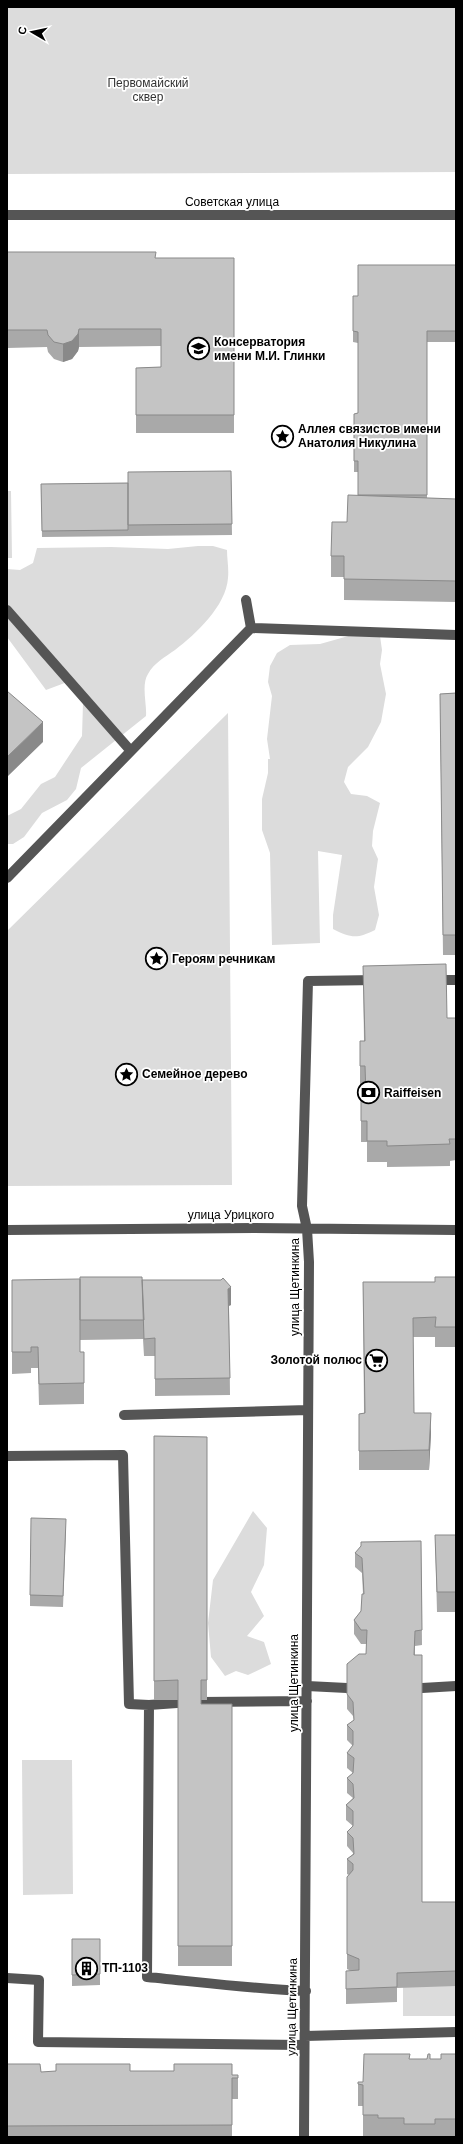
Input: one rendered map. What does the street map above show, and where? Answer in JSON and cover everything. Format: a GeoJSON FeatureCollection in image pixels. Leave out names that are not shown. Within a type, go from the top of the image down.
{"type":"FeatureCollection","features":[{"type":"Feature","properties":{"kind":"street","name":"Советская улица"},"geometry":{"type":"LineString","coordinates":[[7,215],[456,215]]}},
{"type":"Feature","properties":{"kind":"street"},"geometry":{"type":"LineString","coordinates":[[246,600],[251,628]]}},
{"type":"Feature","properties":{"kind":"street"},"geometry":{"type":"LineString","coordinates":[[7,610],[130,750]]}},
{"type":"Feature","properties":{"kind":"street"},"geometry":{"type":"LineString","coordinates":[[7,878],[130,750],[251,628],[456,635]]}},
{"type":"Feature","properties":{"kind":"street","name":"улица Щетинкина"},"geometry":{"type":"LineString","coordinates":[[304,2137],[308,1410],[307,1229],[302,1206],[308,981],[386,980]]}},
{"type":"Feature","properties":{"kind":"street"},"geometry":{"type":"LineString","coordinates":[[425,980],[456,980]]}},
{"type":"Feature","properties":{"kind":"street","name":"улица Урицкого"},"geometry":{"type":"LineString","coordinates":[[7,1230],[456,1230]]}},
{"type":"Feature","properties":{"kind":"street"},"geometry":{"type":"LineString","coordinates":[[124,1416],[308,1410]]}},
{"type":"Feature","properties":{"kind":"street"},"geometry":{"type":"LineString","coordinates":[[7,1456],[123,1455],[128,1704],[149,1705],[177,1703]]}},
{"type":"Feature","properties":{"kind":"street"},"geometry":{"type":"LineString","coordinates":[[307,1686],[347,1688]]}},
{"type":"Feature","properties":{"kind":"street"},"geometry":{"type":"LineString","coordinates":[[422,1688],[456,1686]]}},
{"type":"Feature","properties":{"kind":"street"},"geometry":{"type":"LineString","coordinates":[[201,1702],[307,1701]]}},
{"type":"Feature","properties":{"kind":"street"},"geometry":{"type":"LineString","coordinates":[[149,1705],[147,1977],[255,1989],[306,1991]]}},
{"type":"Feature","properties":{"kind":"street"},"geometry":{"type":"LineString","coordinates":[[7,1978],[39,1980],[38,2042],[305,2040],[456,2032]]}},
{"type":"Feature","properties":{"kind":"green space","name":"Первомайский сквер"},"geometry":{"type":"Polygon","coordinates":[[[7,7],[456,7],[456,172],[7,174],[7,7]]]}},
{"type":"Feature","properties":{"kind":"green space"},"geometry":{"type":"Polygon","coordinates":[[[7,491],[11,491],[12,558],[7,558],[7,491]]]}},
{"type":"Feature","properties":{"kind":"green space"},"geometry":{"type":"Polygon","coordinates":[[[213,546],[227,550],[228,578],[222,599],[216,609],[192,636],[160,660],[150,670],[145,684],[146,716],[81,768],[76,789],[67,800],[42,813],[24,837],[13,844],[7,844],[7,816],[21,809],[41,784],[55,777],[82,736],[83,703],[70,681],[46,690],[7,637],[7,569],[20,570],[33,563],[37,548],[111,547],[168,549],[213,546]]]}},
{"type":"Feature","properties":{"kind":"green space"},"geometry":{"type":"Polygon","coordinates":[[[352,635],[380,636],[382,650],[380,664],[386,694],[381,722],[368,747],[348,767],[344,782],[351,794],[367,796],[380,803],[373,831],[372,846],[378,859],[374,887],[379,915],[375,930],[363,935],[349,936],[333,929],[333,915],[342,855],[318,851],[320,943],[272,945],[270,853],[262,830],[262,799],[268,773],[268,759],[270,759],[267,739],[272,696],[268,682],[270,666],[277,653],[290,645],[320,644],[352,635]]]}},
{"type":"Feature","properties":{"kind":"green space"},"geometry":{"type":"Polygon","coordinates":[[[228,713],[232,1185],[7,1186],[7,931],[228,713]]]}},
{"type":"Feature","properties":{"kind":"green space"},"geometry":{"type":"Polygon","coordinates":[[[253,1511],[267,1528],[264,1565],[251,1592],[264,1616],[247,1636],[264,1642],[271,1664],[248,1675],[236,1671],[225,1676],[211,1657],[208,1623],[213,1580],[253,1511]]]}},
{"type":"Feature","properties":{"kind":"green space"},"geometry":{"type":"Polygon","coordinates":[[[22,1760],[72,1760],[73,1894],[23,1895],[22,1760]]]}},
{"type":"Feature","properties":{"kind":"green space"},"geometry":{"type":"Polygon","coordinates":[[[403,1986],[455,1986],[455,2016],[403,2016],[403,1986]]]}},
{"type":"Feature","properties":{"kind":"building","name":"Консерватория имени М.И. Глинки"},"geometry":{"type":"Polygon","coordinates":[[[7,252],[156,252],[155,258],[234,258],[234,415],[136,415],[136,368],[161,367],[161,329],[79,329],[78,334],[72,341],[63,344],[54,342],[48,335],[47,330],[7,330],[7,252]]]}},
{"type":"Feature","properties":{"kind":"building"},"geometry":{"type":"Polygon","coordinates":[[[358,265],[456,265],[456,331],[427,331],[427,495],[358,495],[358,461],[354,461],[354,414],[358,413],[358,332],[353,331],[353,296],[358,296],[358,265]]]}},
{"type":"Feature","properties":{"kind":"building"},"geometry":{"type":"Polygon","coordinates":[[[231,471],[232,524],[128,525],[128,472],[231,471]]]}},
{"type":"Feature","properties":{"kind":"building"},"geometry":{"type":"Polygon","coordinates":[[[128,483],[128,530],[42,531],[41,484],[128,483]]]}},
{"type":"Feature","properties":{"kind":"building"},"geometry":{"type":"Polygon","coordinates":[[[348,495],[456,499],[456,581],[344,579],[344,556],[331,556],[332,522],[347,522],[348,495]]]}},
{"type":"Feature","properties":{"kind":"building"},"geometry":{"type":"Polygon","coordinates":[[[7,691],[43,722],[7,757],[7,691]]]}},
{"type":"Feature","properties":{"kind":"building"},"geometry":{"type":"Polygon","coordinates":[[[456,693],[456,935],[443,935],[440,694],[456,693]]]}},
{"type":"Feature","properties":{"kind":"building"},"geometry":{"type":"Polygon","coordinates":[[[446,964],[447,1018],[456,1018],[456,1139],[449,1139],[450,1144],[387,1146],[387,1141],[367,1141],[367,1121],[361,1121],[361,1096],[366,1096],[365,1066],[360,1066],[360,1041],[365,1041],[363,966],[446,964]]]}},
{"type":"Feature","properties":{"kind":"building"},"geometry":{"type":"Polygon","coordinates":[[[80,1277],[142,1277],[144,1320],[80,1320],[80,1277]]]}},
{"type":"Feature","properties":{"kind":"building"},"geometry":{"type":"Polygon","coordinates":[[[435,1277],[456,1277],[456,1327],[435,1327],[436,1317],[413,1318],[414,1413],[431,1413],[429,1450],[359,1451],[359,1414],[365,1413],[363,1282],[435,1282],[435,1277]]]}},
{"type":"Feature","properties":{"kind":"building"},"geometry":{"type":"Polygon","coordinates":[[[223,1278],[231,1287],[228,1289],[230,1378],[155,1379],[155,1338],[144,1339],[142,1280],[221,1280],[223,1278]]]}},
{"type":"Feature","properties":{"kind":"building"},"geometry":{"type":"Polygon","coordinates":[[[80,1279],[80,1352],[84,1352],[84,1383],[39,1384],[38,1347],[31,1347],[31,1352],[12,1352],[12,1280],[80,1279]]]}},
{"type":"Feature","properties":{"kind":"building"},"geometry":{"type":"Polygon","coordinates":[[[154,1436],[207,1437],[207,1680],[201,1680],[201,1704],[232,1704],[232,1946],[178,1946],[178,1680],[154,1681],[154,1436]]]}},
{"type":"Feature","properties":{"kind":"building"},"geometry":{"type":"Polygon","coordinates":[[[31,1518],[66,1519],[63,1596],[30,1595],[31,1518]]]}},
{"type":"Feature","properties":{"kind":"building"},"geometry":{"type":"Polygon","coordinates":[[[435,1535],[456,1535],[456,1592],[437,1592],[435,1535]]]}},
{"type":"Feature","properties":{"kind":"building"},"geometry":{"type":"Polygon","coordinates":[[[421,1541],[422,1630],[415,1631],[414,1655],[422,1655],[422,1902],[456,1902],[456,1971],[397,1973],[397,1987],[346,1989],[346,1971],[359,1970],[359,1959],[347,1954],[347,1877],[353,1870],[353,1864],[347,1859],[354,1854],[353,1838],[347,1832],[353,1826],[353,1811],[346,1805],[354,1798],[353,1784],[347,1778],[353,1773],[354,1758],[347,1753],[353,1745],[353,1731],[347,1725],[354,1720],[353,1702],[347,1694],[347,1664],[359,1654],[366,1654],[367,1630],[361,1630],[354,1620],[361,1611],[362,1594],[364,1594],[362,1558],[355,1553],[361,1546],[361,1542],[421,1541]]]}},
{"type":"Feature","properties":{"kind":"building","name":"ТП-1103"},"geometry":{"type":"Polygon","coordinates":[[[72,1939],[100,1939],[100,1974],[72,1975],[72,1939]]]}},
{"type":"Feature","properties":{"kind":"building"},"geometry":{"type":"Polygon","coordinates":[[[364,2054],[410,2054],[409,2059],[427,2059],[428,2054],[430,2054],[430,2059],[441,2059],[441,2054],[456,2054],[456,2119],[435,2119],[435,2124],[404,2124],[404,2118],[378,2118],[378,2115],[363,2115],[363,2085],[358,2084],[358,2082],[363,2082],[364,2054]]]}},
{"type":"Feature","properties":{"kind":"building"},"geometry":{"type":"Polygon","coordinates":[[[7,2064],[40,2064],[41,2072],[56,2071],[56,2064],[130,2064],[130,2071],[174,2071],[174,2064],[232,2064],[232,2075],[238,2075],[238,2078],[232,2078],[232,2125],[7,2126],[7,2064]]]}},
{"type":"Feature","properties":{"kind":"place","name":"Консерватория имени М.И. Глинки"},"geometry":{"type":"Point","coordinates":[198,349]}},
{"type":"Feature","properties":{"kind":"place","name":"Аллея связистов имени Анатолия Никулина"},"geometry":{"type":"Point","coordinates":[282,436]}},
{"type":"Feature","properties":{"kind":"place","name":"Героям речникам"},"geometry":{"type":"Point","coordinates":[156,959]}},
{"type":"Feature","properties":{"kind":"place","name":"Семейное дерево"},"geometry":{"type":"Point","coordinates":[127,1074]}},
{"type":"Feature","properties":{"kind":"place","name":"Raiffeisen"},"geometry":{"type":"Point","coordinates":[369,1093]}},
{"type":"Feature","properties":{"kind":"place","name":"Золотой полюс"},"geometry":{"type":"Point","coordinates":[377,1360]}},
{"type":"Feature","properties":{"kind":"place","name":"ТП-1103"},"geometry":{"type":"Point","coordinates":[86,1968]}}]}
